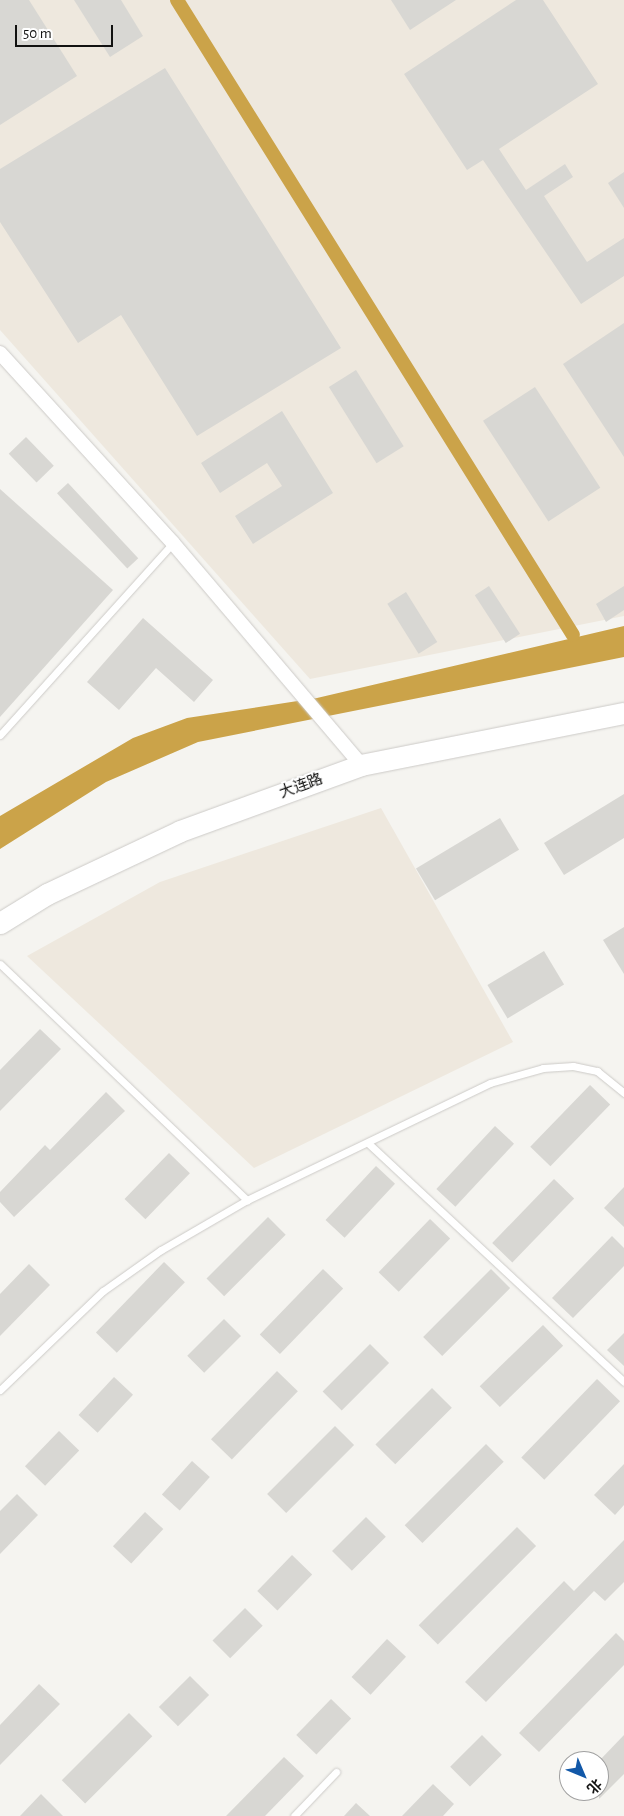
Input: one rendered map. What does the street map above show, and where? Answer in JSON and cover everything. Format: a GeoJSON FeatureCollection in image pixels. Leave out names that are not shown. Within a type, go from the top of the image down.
{"type":"FeatureCollection","features":[{"type":"Feature","properties":{"kind":"main road","name":"大连路"},"geometry":{"type":"LineString","coordinates":[[0,923],[47,894],[180,831],[360,765],[624,713]]}},
{"type":"Feature","properties":{"kind":"street"},"geometry":{"type":"LineString","coordinates":[[0,353],[173,543],[329,725],[360,765]]}},
{"type":"Feature","properties":{"kind":"lane"},"geometry":{"type":"LineString","coordinates":[[0,735],[173,543]]}},
{"type":"Feature","properties":{"kind":"lane"},"geometry":{"type":"LineString","coordinates":[[0,964],[247,1200]]}},
{"type":"Feature","properties":{"kind":"lane"},"geometry":{"type":"LineString","coordinates":[[0,1390],[103,1291],[247,1200],[490,1083],[544,1068],[573,1066],[597,1072],[624,1093]]}},
{"type":"Feature","properties":{"kind":"lane"},"geometry":{"type":"LineString","coordinates":[[368,1143],[624,1382]]}},
{"type":"Feature","properties":{"kind":"lane"},"geometry":{"type":"LineString","coordinates":[[294,1816],[336,1772]]}},
{"type":"Feature","properties":{"kind":"shaded area"},"geometry":{"type":"Polygon","coordinates":[[[0,0],[624,0],[624,616],[310,679],[0,330],[0,0]]]}},
{"type":"Feature","properties":{"kind":"shaded area"},"geometry":{"type":"Polygon","coordinates":[[[624,626],[624,657],[198,742],[106,782],[0,849],[0,816],[133,738],[187,718],[317,698],[624,626]]]}},
{"type":"Feature","properties":{"kind":"shaded area"},"geometry":{"type":"Polygon","coordinates":[[[381,808],[513,1042],[254,1168],[27,956],[160,882],[381,808]]]}},
{"type":"Feature","properties":{"kind":"building"},"geometry":{"type":"Polygon","coordinates":[[[0,0],[29,0],[77,76],[0,125],[0,0]]]}},
{"type":"Feature","properties":{"kind":"building"},"geometry":{"type":"Polygon","coordinates":[[[74,0],[121,0],[143,36],[110,57],[74,0]]]}},
{"type":"Feature","properties":{"kind":"building"},"geometry":{"type":"Polygon","coordinates":[[[391,0],[456,0],[410,30],[391,0]]]}},
{"type":"Feature","properties":{"kind":"building"},"geometry":{"type":"Polygon","coordinates":[[[516,0],[543,0],[598,84],[499,149],[526,190],[565,164],[573,177],[544,196],[587,262],[624,238],[624,276],[581,304],[483,160],[467,170],[404,74],[516,0]]]}},
{"type":"Feature","properties":{"kind":"building"},"geometry":{"type":"Polygon","coordinates":[[[165,68],[341,348],[197,436],[121,315],[78,343],[0,222],[0,169],[165,68]]]}},
{"type":"Feature","properties":{"kind":"building"},"geometry":{"type":"Polygon","coordinates":[[[624,172],[624,208],[608,183],[624,172]]]}},
{"type":"Feature","properties":{"kind":"building"},"geometry":{"type":"Polygon","coordinates":[[[624,323],[624,457],[563,364],[624,323]]]}},
{"type":"Feature","properties":{"kind":"building"},"geometry":{"type":"Polygon","coordinates":[[[356,370],[404,446],[377,463],[329,387],[356,370]]]}},
{"type":"Feature","properties":{"kind":"building"},"geometry":{"type":"Polygon","coordinates":[[[535,387],[600,488],[548,521],[483,421],[535,387]]]}},
{"type":"Feature","properties":{"kind":"building"},"geometry":{"type":"Polygon","coordinates":[[[282,411],[333,493],[253,544],[235,516],[282,486],[267,463],[220,493],[201,463],[282,411]]]}},
{"type":"Feature","properties":{"kind":"building"},"geometry":{"type":"Polygon","coordinates":[[[26,437],[54,466],[37,482],[9,454],[26,437]]]}},
{"type":"Feature","properties":{"kind":"building"},"geometry":{"type":"Polygon","coordinates":[[[68,483],[138,558],[127,569],[57,493],[68,483]]]}},
{"type":"Feature","properties":{"kind":"building"},"geometry":{"type":"Polygon","coordinates":[[[0,489],[113,590],[0,717],[0,489]]]}},
{"type":"Feature","properties":{"kind":"building"},"geometry":{"type":"Polygon","coordinates":[[[489,586],[520,634],[506,643],[475,595],[489,586]]]}},
{"type":"Feature","properties":{"kind":"building"},"geometry":{"type":"Polygon","coordinates":[[[624,586],[624,610],[606,622],[596,604],[624,586]]]}},
{"type":"Feature","properties":{"kind":"building"},"geometry":{"type":"Polygon","coordinates":[[[406,592],[437,642],[419,654],[387,604],[406,592]]]}},
{"type":"Feature","properties":{"kind":"building"},"geometry":{"type":"Polygon","coordinates":[[[143,618],[213,680],[194,702],[156,668],[119,710],[87,682],[143,618]]]}},
{"type":"Feature","properties":{"kind":"building"},"geometry":{"type":"Polygon","coordinates":[[[624,794],[624,838],[564,875],[544,843],[624,794]]]}},
{"type":"Feature","properties":{"kind":"building"},"geometry":{"type":"Polygon","coordinates":[[[500,818],[519,850],[435,900],[416,868],[500,818]]]}},
{"type":"Feature","properties":{"kind":"building"},"geometry":{"type":"Polygon","coordinates":[[[624,927],[624,974],[603,940],[624,927]]]}},
{"type":"Feature","properties":{"kind":"building"},"geometry":{"type":"Polygon","coordinates":[[[544,951],[564,984],[508,1018],[487,985],[544,951]]]}},
{"type":"Feature","properties":{"kind":"building"},"geometry":{"type":"Polygon","coordinates":[[[40,1029],[61,1049],[0,1111],[0,1070],[40,1029]]]}},
{"type":"Feature","properties":{"kind":"building"},"geometry":{"type":"Polygon","coordinates":[[[590,1085],[610,1104],[550,1166],[530,1147],[590,1085]]]}},
{"type":"Feature","properties":{"kind":"building"},"geometry":{"type":"Polygon","coordinates":[[[106,1092],[125,1111],[14,1217],[0,1202],[0,1192],[45,1145],[50,1150],[106,1092]]]}},
{"type":"Feature","properties":{"kind":"building"},"geometry":{"type":"Polygon","coordinates":[[[495,1126],[514,1144],[455,1207],[436,1189],[495,1126]]]}},
{"type":"Feature","properties":{"kind":"building"},"geometry":{"type":"Polygon","coordinates":[[[169,1153],[190,1173],[145,1219],[125,1199],[169,1153]]]}},
{"type":"Feature","properties":{"kind":"building"},"geometry":{"type":"Polygon","coordinates":[[[376,1166],[395,1184],[345,1238],[326,1220],[376,1166]]]}},
{"type":"Feature","properties":{"kind":"building"},"geometry":{"type":"Polygon","coordinates":[[[554,1179],[574,1198],[512,1262],[492,1243],[554,1179]]]}},
{"type":"Feature","properties":{"kind":"building"},"geometry":{"type":"Polygon","coordinates":[[[624,1187],[624,1227],[604,1208],[624,1187]]]}},
{"type":"Feature","properties":{"kind":"building"},"geometry":{"type":"Polygon","coordinates":[[[268,1217],[286,1235],[224,1296],[206,1279],[268,1217]]]}},
{"type":"Feature","properties":{"kind":"building"},"geometry":{"type":"Polygon","coordinates":[[[430,1219],[450,1238],[399,1292],[379,1272],[430,1219]]]}},
{"type":"Feature","properties":{"kind":"building"},"geometry":{"type":"Polygon","coordinates":[[[612,1236],[624,1248],[624,1266],[573,1318],[552,1298],[612,1236]]]}},
{"type":"Feature","properties":{"kind":"building"},"geometry":{"type":"Polygon","coordinates":[[[164,1262],[185,1282],[117,1353],[96,1332],[164,1262]]]}},
{"type":"Feature","properties":{"kind":"building"},"geometry":{"type":"Polygon","coordinates":[[[29,1264],[50,1285],[0,1336],[0,1294],[29,1264]]]}},
{"type":"Feature","properties":{"kind":"building"},"geometry":{"type":"Polygon","coordinates":[[[323,1269],[343,1288],[280,1354],[260,1334],[323,1269]]]}},
{"type":"Feature","properties":{"kind":"building"},"geometry":{"type":"Polygon","coordinates":[[[491,1269],[510,1288],[442,1356],[423,1337],[491,1269]]]}},
{"type":"Feature","properties":{"kind":"building"},"geometry":{"type":"Polygon","coordinates":[[[224,1319],[241,1336],[204,1373],[187,1356],[224,1319]]]}},
{"type":"Feature","properties":{"kind":"building"},"geometry":{"type":"Polygon","coordinates":[[[543,1325],[563,1346],[500,1407],[480,1386],[543,1325]]]}},
{"type":"Feature","properties":{"kind":"building"},"geometry":{"type":"Polygon","coordinates":[[[624,1333],[624,1366],[607,1350],[624,1333]]]}},
{"type":"Feature","properties":{"kind":"building"},"geometry":{"type":"Polygon","coordinates":[[[370,1344],[389,1363],[342,1410],[323,1391],[370,1344]]]}},
{"type":"Feature","properties":{"kind":"building"},"geometry":{"type":"Polygon","coordinates":[[[277,1371],[298,1391],[232,1459],[211,1439],[277,1371]]]}},
{"type":"Feature","properties":{"kind":"building"},"geometry":{"type":"Polygon","coordinates":[[[114,1377],[133,1395],[98,1433],[79,1415],[114,1377]]]}},
{"type":"Feature","properties":{"kind":"building"},"geometry":{"type":"Polygon","coordinates":[[[597,1379],[620,1401],[544,1480],[521,1457],[597,1379]]]}},
{"type":"Feature","properties":{"kind":"building"},"geometry":{"type":"Polygon","coordinates":[[[432,1388],[452,1408],[395,1464],[375,1445],[432,1388]]]}},
{"type":"Feature","properties":{"kind":"building"},"geometry":{"type":"Polygon","coordinates":[[[335,1426],[354,1445],[286,1513],[267,1494],[335,1426]]]}},
{"type":"Feature","properties":{"kind":"building"},"geometry":{"type":"Polygon","coordinates":[[[59,1431],[79,1450],[45,1486],[25,1466],[59,1431]]]}},
{"type":"Feature","properties":{"kind":"building"},"geometry":{"type":"Polygon","coordinates":[[[486,1444],[504,1462],[422,1543],[405,1525],[486,1444]]]}},
{"type":"Feature","properties":{"kind":"building"},"geometry":{"type":"Polygon","coordinates":[[[192,1461],[210,1477],[180,1511],[162,1494],[192,1461]]]}},
{"type":"Feature","properties":{"kind":"building"},"geometry":{"type":"Polygon","coordinates":[[[624,1464],[624,1505],[615,1515],[594,1495],[624,1464]]]}},
{"type":"Feature","properties":{"kind":"building"},"geometry":{"type":"Polygon","coordinates":[[[17,1494],[38,1515],[0,1554],[0,1511],[17,1494]]]}},
{"type":"Feature","properties":{"kind":"building"},"geometry":{"type":"Polygon","coordinates":[[[145,1512],[163,1529],[131,1563],[113,1546],[145,1512]]]}},
{"type":"Feature","properties":{"kind":"building"},"geometry":{"type":"Polygon","coordinates":[[[366,1517],[386,1537],[352,1571],[332,1551],[366,1517]]]}},
{"type":"Feature","properties":{"kind":"building"},"geometry":{"type":"Polygon","coordinates":[[[517,1527],[536,1546],[438,1644],[419,1625],[517,1527]]]}},
{"type":"Feature","properties":{"kind":"building"},"geometry":{"type":"Polygon","coordinates":[[[624,1540],[624,1582],[605,1601],[594,1591],[486,1702],[465,1682],[564,1581],[574,1591],[624,1540]]]}},
{"type":"Feature","properties":{"kind":"building"},"geometry":{"type":"Polygon","coordinates":[[[292,1555],[312,1574],[277,1610],[257,1591],[292,1555]]]}},
{"type":"Feature","properties":{"kind":"building"},"geometry":{"type":"Polygon","coordinates":[[[245,1608],[263,1626],[230,1658],[212,1641],[245,1608]]]}},
{"type":"Feature","properties":{"kind":"building"},"geometry":{"type":"Polygon","coordinates":[[[616,1633],[624,1641],[624,1665],[539,1752],[519,1733],[616,1633]]]}},
{"type":"Feature","properties":{"kind":"building"},"geometry":{"type":"Polygon","coordinates":[[[387,1639],[406,1657],[371,1695],[352,1677],[387,1639]]]}},
{"type":"Feature","properties":{"kind":"building"},"geometry":{"type":"Polygon","coordinates":[[[190,1676],[209,1695],[178,1726],[159,1707],[190,1676]]]}},
{"type":"Feature","properties":{"kind":"building"},"geometry":{"type":"Polygon","coordinates":[[[39,1684],[60,1704],[0,1765],[0,1725],[39,1684]]]}},
{"type":"Feature","properties":{"kind":"building"},"geometry":{"type":"Polygon","coordinates":[[[331,1699],[351,1718],[316,1754],[296,1735],[331,1699]]]}},
{"type":"Feature","properties":{"kind":"building"},"geometry":{"type":"Polygon","coordinates":[[[129,1713],[152,1736],[85,1804],[62,1780],[129,1713]]]}},
{"type":"Feature","properties":{"kind":"building"},"geometry":{"type":"Polygon","coordinates":[[[482,1735],[502,1755],[470,1787],[450,1767],[482,1735]]]}},
{"type":"Feature","properties":{"kind":"building"},"geometry":{"type":"Polygon","coordinates":[[[624,1735],[624,1774],[609,1789],[609,1751],[624,1735]]]}},
{"type":"Feature","properties":{"kind":"building"},"geometry":{"type":"Polygon","coordinates":[[[284,1757],[304,1776],[265,1816],[226,1816],[284,1757]]]}},
{"type":"Feature","properties":{"kind":"building"},"geometry":{"type":"Polygon","coordinates":[[[433,1784],[454,1804],[443,1816],[402,1816],[433,1784]]]}},
{"type":"Feature","properties":{"kind":"building"},"geometry":{"type":"Polygon","coordinates":[[[41,1794],[63,1816],[20,1816],[41,1794]]]}},
{"type":"Feature","properties":{"kind":"building"},"geometry":{"type":"Polygon","coordinates":[[[356,1803],[370,1816],[344,1816],[356,1803]]]}},
{"type":"Feature","properties":{"kind":"waterway"},"geometry":{"type":"LineString","coordinates":[[177,0],[573,635]]}}]}
